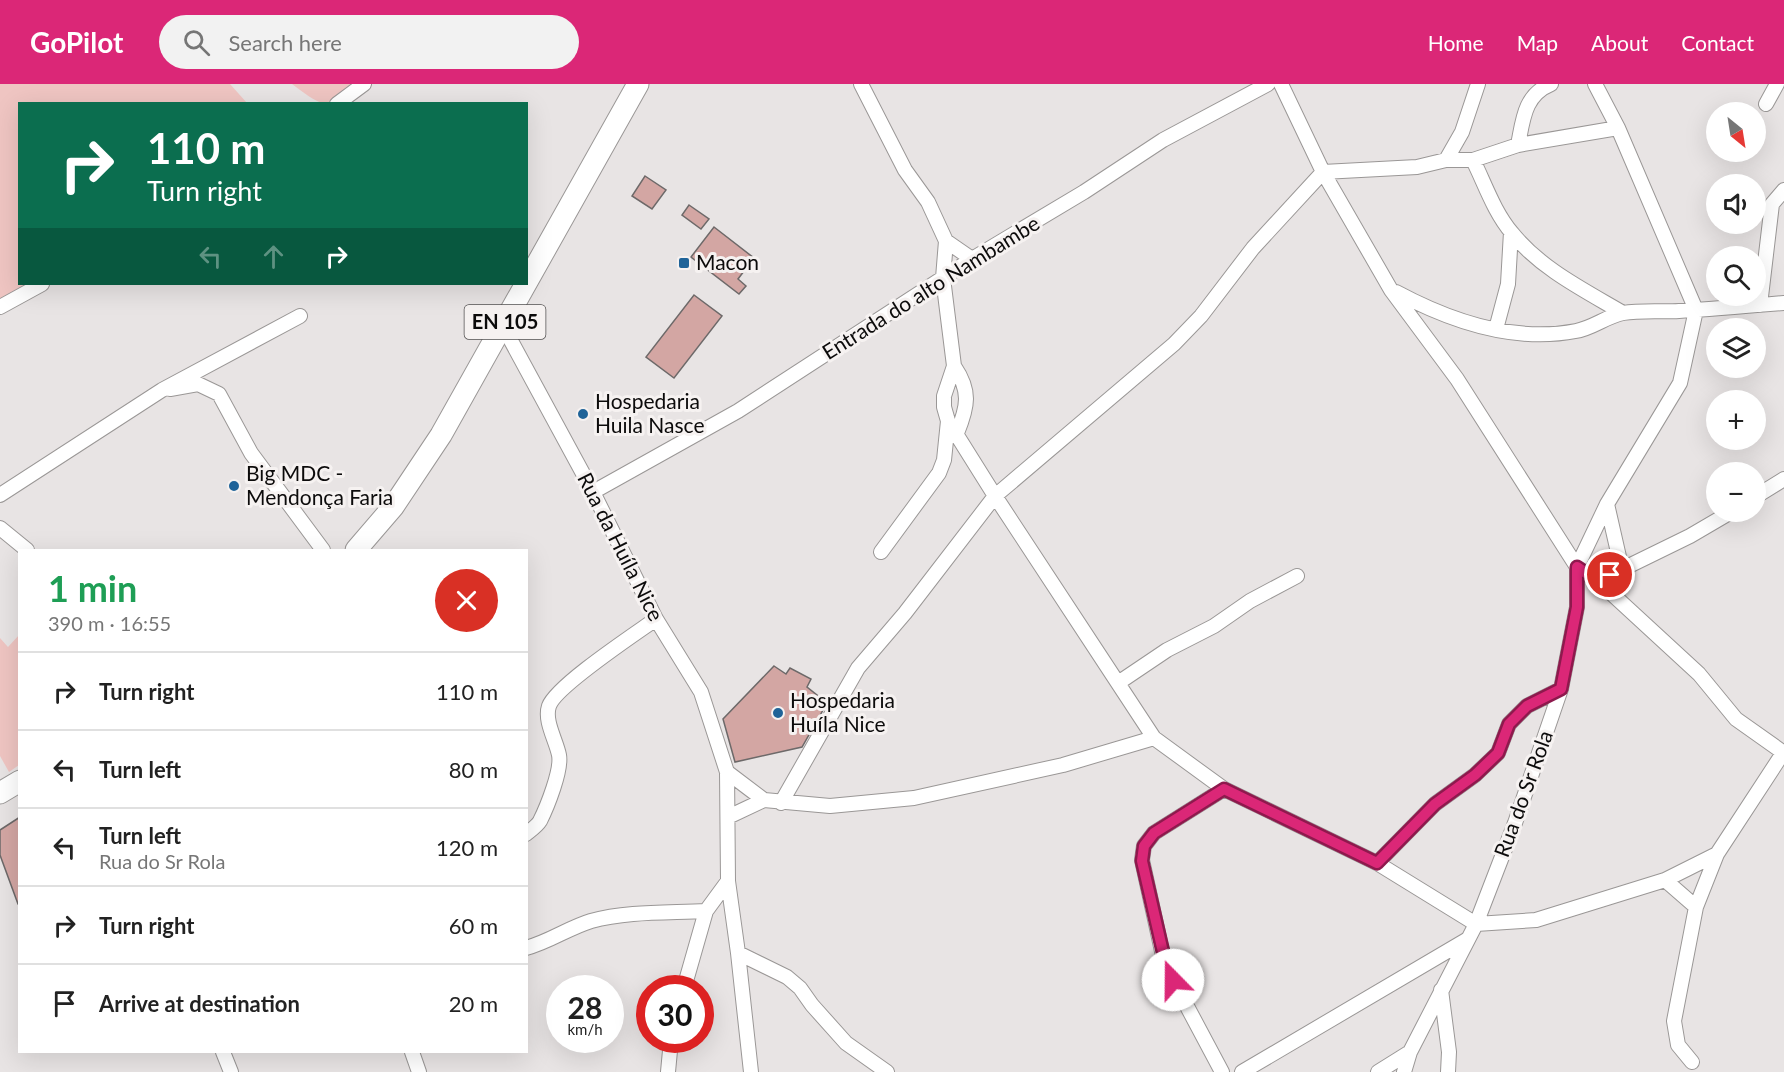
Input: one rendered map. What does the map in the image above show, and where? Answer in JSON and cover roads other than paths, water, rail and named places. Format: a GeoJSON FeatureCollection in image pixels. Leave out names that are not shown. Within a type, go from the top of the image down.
{"type":"FeatureCollection","features":[{"type":"Feature","properties":{"kind":"main road","name":"EN 105"},"geometry":{"type":"LineString","coordinates":[[528,280],[638,84]]}},
{"type":"Feature","properties":{"kind":"main road","name":"EN 105"},"geometry":{"type":"LineString","coordinates":[[357,549],[393,507],[441,435],[525,285]]}},
{"type":"Feature","properties":{"kind":"main road"},"geometry":{"type":"LineString","coordinates":[[0,793],[18,782]]}},
{"type":"Feature","properties":{"kind":"street"},"geometry":{"type":"LineString","coordinates":[[340,102],[364,84]]}},
{"type":"Feature","properties":{"kind":"street"},"geometry":{"type":"LineString","coordinates":[[861,84],[905,170],[928,202],[946,241],[943,278],[954,366],[944,396],[948,421],[1154,738],[1224,789],[1377,863],[1476,924],[1536,920],[1665,880],[1718,854]]}},
{"type":"Feature","properties":{"kind":"street","name":"Entrada do alto Nambambe"},"geometry":{"type":"LineString","coordinates":[[593,492],[738,411],[972,259],[1084,192],[1163,140],[1268,84]]}},
{"type":"Feature","properties":{"kind":"street"},"geometry":{"type":"LineString","coordinates":[[1281,84],[1323,172],[1391,290],[1457,379],[1577,567],[1598,581],[1699,674],[1736,719],[1784,753],[1718,854],[1696,907],[1674,1021],[1678,1045],[1692,1062]]}},
{"type":"Feature","properties":{"kind":"street"},"geometry":{"type":"LineString","coordinates":[[1446,160],[1462,132],[1478,84]]}},
{"type":"Feature","properties":{"kind":"street"},"geometry":{"type":"LineString","coordinates":[[1518,145],[1525,110],[1531,98],[1540,88],[1551,84]]}},
{"type":"Feature","properties":{"kind":"street"},"geometry":{"type":"LineString","coordinates":[[1594,84],[1618,128],[1696,310]]}},
{"type":"Feature","properties":{"kind":"street"},"geometry":{"type":"LineString","coordinates":[[1766,104],[1777,84]]}},
{"type":"Feature","properties":{"kind":"street"},"geometry":{"type":"LineString","coordinates":[[781,802],[858,668],[905,613],[995,496],[1174,344],[1201,316],[1253,248],[1323,172],[1417,167],[1446,160],[1473,160],[1518,145],[1618,128]]}},
{"type":"Feature","properties":{"kind":"street"},"geometry":{"type":"LineString","coordinates":[[1473,160],[1496,209],[1511,232],[1533,255],[1563,278],[1623,313]]}},
{"type":"Feature","properties":{"kind":"street"},"geometry":{"type":"LineString","coordinates":[[1766,254],[1772,204],[1784,190]]}},
{"type":"Feature","properties":{"kind":"street"},"geometry":{"type":"LineString","coordinates":[[1496,329],[1508,284],[1511,232]]}},
{"type":"Feature","properties":{"kind":"street"},"geometry":{"type":"LineString","coordinates":[[946,241],[972,259]]}},
{"type":"Feature","properties":{"kind":"street"},"geometry":{"type":"LineString","coordinates":[[0,307],[40,285]]}},
{"type":"Feature","properties":{"kind":"street"},"geometry":{"type":"LineString","coordinates":[[1391,290],[1419,305],[1461,322],[1549,336],[1580,331],[1623,313],[1747,306]]}},
{"type":"Feature","properties":{"kind":"street"},"geometry":{"type":"LineString","coordinates":[[1766,304],[1784,303]]}},
{"type":"Feature","properties":{"kind":"street","name":"Rua do Sr Rola"},"geometry":{"type":"LineString","coordinates":[[1404,1072],[1410,1052],[1476,924],[1515,823],[1561,689],[1577,607],[1577,567],[1607,504],[1680,383],[1696,310]]}},
{"type":"Feature","properties":{"kind":"street"},"geometry":{"type":"LineString","coordinates":[[0,495],[162,390],[300,316]]}},
{"type":"Feature","properties":{"kind":"street","name":"Rua da Huíla Nice"},"geometry":{"type":"LineString","coordinates":[[502,326],[593,492],[656,619],[701,692],[727,772],[728,881],[751,1072]]}},
{"type":"Feature","properties":{"kind":"street"},"geometry":{"type":"LineString","coordinates":[[954,366],[962,377],[967,399],[957,433]]}},
{"type":"Feature","properties":{"kind":"street"},"geometry":{"type":"LineString","coordinates":[[162,390],[198,384],[219,394],[260,466],[322,549]]}},
{"type":"Feature","properties":{"kind":"street"},"geometry":{"type":"LineString","coordinates":[[881,552],[939,473],[944,460],[948,421]]}},
{"type":"Feature","properties":{"kind":"street"},"geometry":{"type":"LineString","coordinates":[[1766,490],[1784,479]]}},
{"type":"Feature","properties":{"kind":"street"},"geometry":{"type":"LineString","coordinates":[[1607,504],[1622,570]]}},
{"type":"Feature","properties":{"kind":"street"},"geometry":{"type":"LineString","coordinates":[[1598,581],[1714,522]]}},
{"type":"Feature","properties":{"kind":"street"},"geometry":{"type":"LineString","coordinates":[[0,528],[26,549]]}},
{"type":"Feature","properties":{"kind":"street"},"geometry":{"type":"LineString","coordinates":[[1118,683],[1167,650],[1214,626],[1250,601],[1297,576]]}},
{"type":"Feature","properties":{"kind":"street"},"geometry":{"type":"LineString","coordinates":[[528,832],[539,823],[560,768],[560,758],[548,717],[549,706],[555,697],[595,662],[656,619]]}},
{"type":"Feature","properties":{"kind":"street"},"geometry":{"type":"LineString","coordinates":[[1377,863],[1435,804],[1475,775],[1498,753],[1509,724],[1527,706],[1561,689]]}},
{"type":"Feature","properties":{"kind":"street"},"geometry":{"type":"LineString","coordinates":[[727,772],[764,800],[830,807],[914,798],[1063,765],[1154,738]]}},
{"type":"Feature","properties":{"kind":"street"},"geometry":{"type":"LineString","coordinates":[[1222,1072],[1166,965],[1142,861],[1144,846],[1154,833],[1224,789]]}},
{"type":"Feature","properties":{"kind":"street"},"geometry":{"type":"LineString","coordinates":[[728,816],[764,800]]}},
{"type":"Feature","properties":{"kind":"street"},"geometry":{"type":"LineString","coordinates":[[1665,880],[1696,907]]}},
{"type":"Feature","properties":{"kind":"street"},"geometry":{"type":"LineString","coordinates":[[688,975],[706,911],[728,881]]}},
{"type":"Feature","properties":{"kind":"street"},"geometry":{"type":"LineString","coordinates":[[528,948],[588,922],[613,916],[706,911]]}},
{"type":"Feature","properties":{"kind":"street"},"geometry":{"type":"LineString","coordinates":[[1242,1072],[1468,939]]}},
{"type":"Feature","properties":{"kind":"street"},"geometry":{"type":"LineString","coordinates":[[738,953],[787,977],[800,988],[846,1043],[887,1072]]}},
{"type":"Feature","properties":{"kind":"street"},"geometry":{"type":"LineString","coordinates":[[1441,990],[1449,1052],[1448,1072]]}},
{"type":"Feature","properties":{"kind":"street"},"geometry":{"type":"LineString","coordinates":[[1378,1072],[1410,1052]]}},
{"type":"Feature","properties":{"kind":"street"},"geometry":{"type":"LineString","coordinates":[[223,1053],[231,1072]]}},
{"type":"Feature","properties":{"kind":"street"},"geometry":{"type":"LineString","coordinates":[[412,1053],[419,1072]]}},
{"type":"Feature","properties":{"kind":"street"},"geometry":{"type":"LineString","coordinates":[[668,1072],[670,1053]]}},
{"type":"Feature","properties":{"kind":"place","name":"Macon"},"geometry":{"type":"Point","coordinates":[684,263]}},
{"type":"Feature","properties":{"kind":"place","name":"Hospedaria Huila Nasce"},"geometry":{"type":"Point","coordinates":[583,414]}},
{"type":"Feature","properties":{"kind":"place","name":"Big MDC - Mendonça Faria"},"geometry":{"type":"Point","coordinates":[234,486]}},
{"type":"Feature","properties":{"kind":"place","name":"Hospedaria Huíla Nice"},"geometry":{"type":"Point","coordinates":[778,713]}}]}
